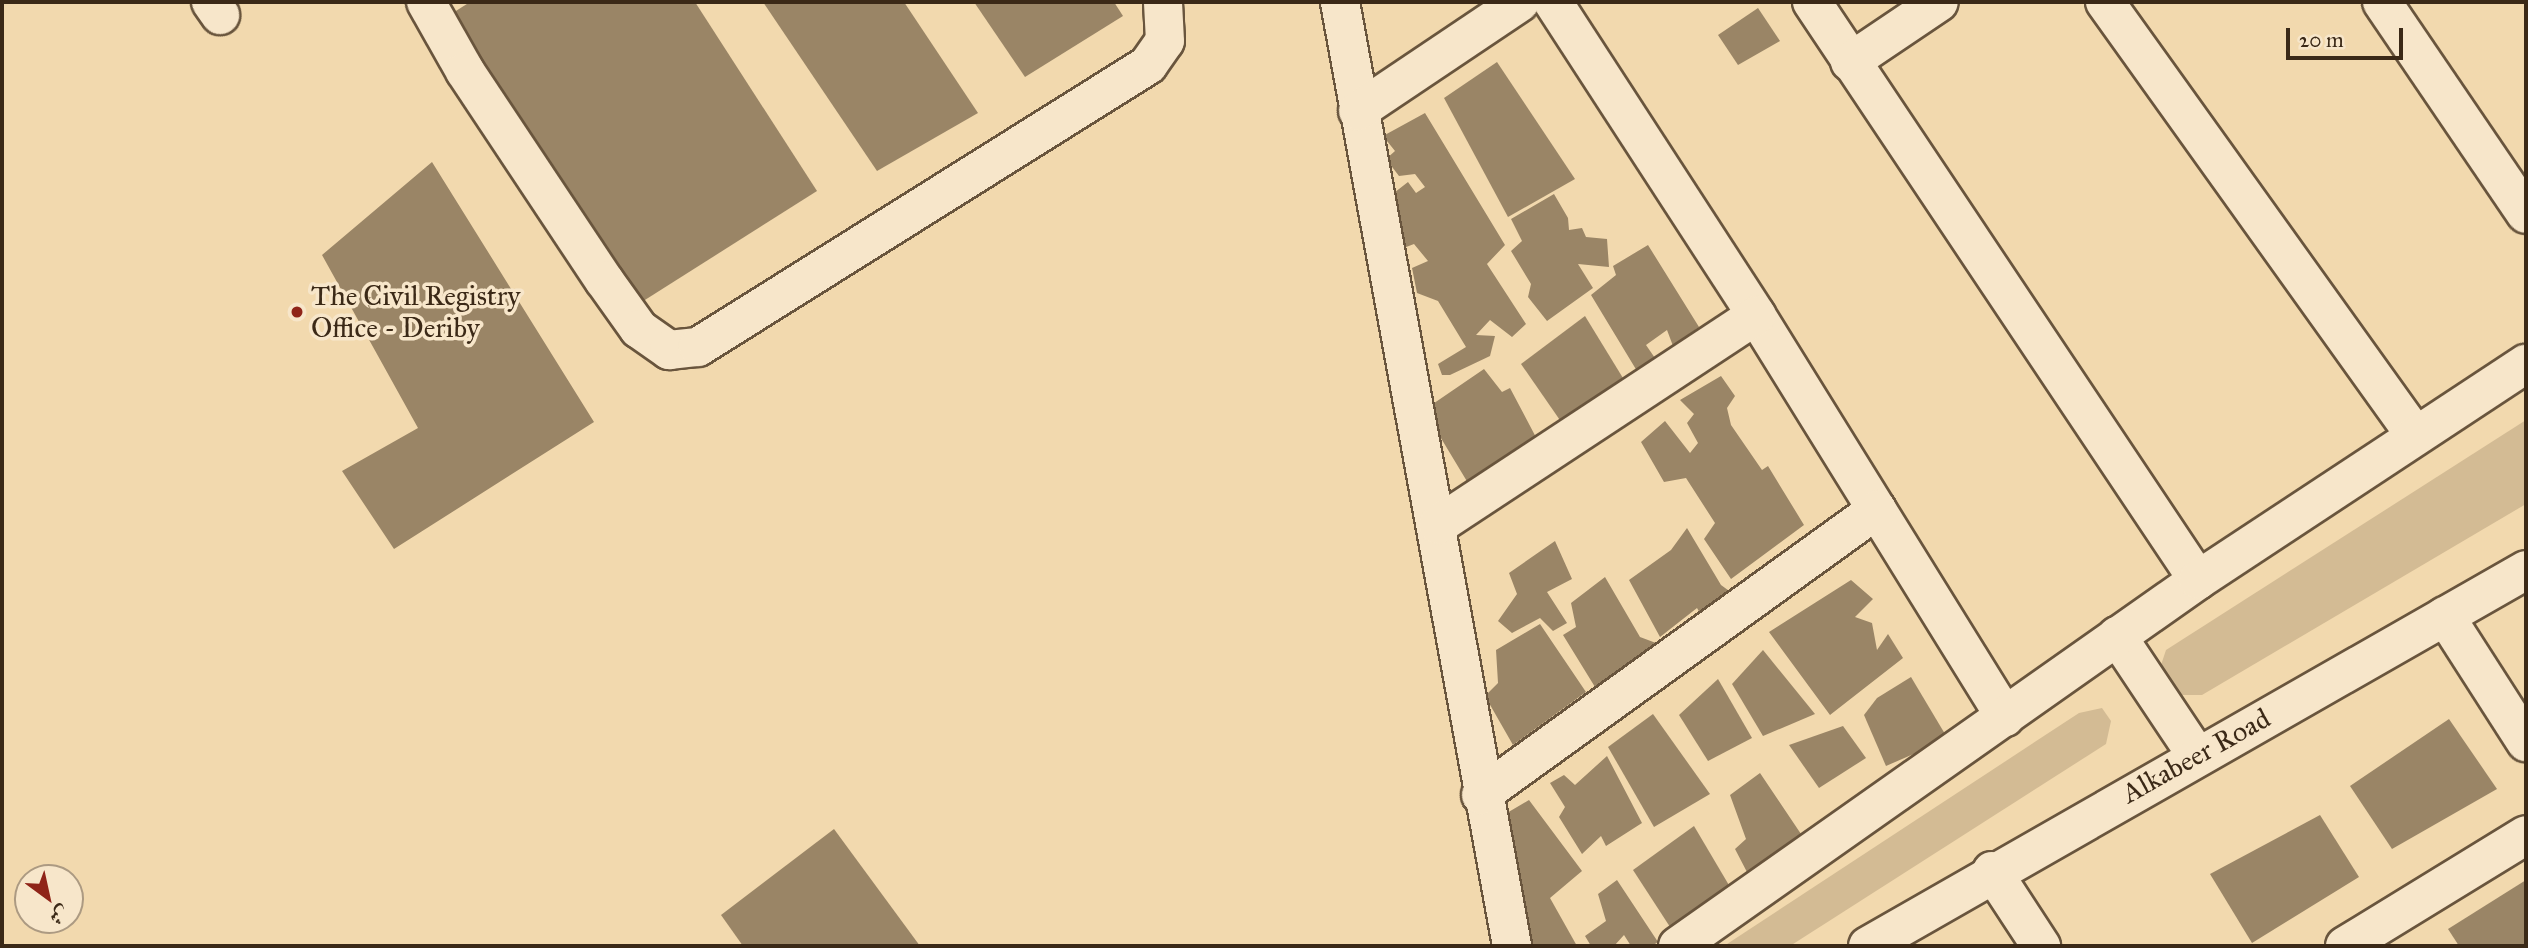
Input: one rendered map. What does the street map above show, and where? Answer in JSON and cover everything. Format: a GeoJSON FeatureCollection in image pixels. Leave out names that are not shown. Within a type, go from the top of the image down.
{"type":"FeatureCollection","features":[{"type":"Feature","properties":{"kind":"street"},"geometry":{"type":"LineString","coordinates":[[426,2],[465,71],[604,280],[639,329],[669,350],[698,347],[1148,65],[1165,41],[1163,2]]}},
{"type":"Feature","properties":{"kind":"street"},"geometry":{"type":"LineString","coordinates":[[1339,2],[1438,525],[1481,795],[1512,946]]}},
{"type":"Feature","properties":{"kind":"street"},"geometry":{"type":"LineString","coordinates":[[1358,111],[1520,2]]}},
{"type":"Feature","properties":{"kind":"street"},"geometry":{"type":"LineString","coordinates":[[1553,2],[1756,315],[2005,717]]}},
{"type":"Feature","properties":{"kind":"street"},"geometry":{"type":"LineString","coordinates":[[1812,2],[2198,580]]}},
{"type":"Feature","properties":{"kind":"street"},"geometry":{"type":"LineString","coordinates":[[1850,62],[1939,2]]}},
{"type":"Feature","properties":{"kind":"street"},"geometry":{"type":"LineString","coordinates":[[2105,2],[2415,435]]}},
{"type":"Feature","properties":{"kind":"street"},"geometry":{"type":"LineString","coordinates":[[2382,2],[2526,214]]}},
{"type":"Feature","properties":{"kind":"street"},"geometry":{"type":"LineString","coordinates":[[1438,525],[1756,315]]}},
{"type":"Feature","properties":{"kind":"street"},"geometry":{"type":"LineString","coordinates":[[1678,946],[2198,580],[2526,364]]}},
{"type":"Feature","properties":{"kind":"street"},"geometry":{"type":"LineString","coordinates":[[1481,795],[1877,509]]}},
{"type":"Feature","properties":{"kind":"street","name":"Alkabeer Road"},"geometry":{"type":"LineString","coordinates":[[1868,946],[1992,871],[2526,570]]}},
{"type":"Feature","properties":{"kind":"street"},"geometry":{"type":"LineString","coordinates":[[2445,616],[2526,742]]}},
{"type":"Feature","properties":{"kind":"street"},"geometry":{"type":"LineString","coordinates":[[2117,636],[2197,756]]}},
{"type":"Feature","properties":{"kind":"street"},"geometry":{"type":"LineString","coordinates":[[2345,946],[2393,934],[2526,835]]}},
{"type":"Feature","properties":{"kind":"street"},"geometry":{"type":"LineString","coordinates":[[1992,871],[2041,946]]}},
{"type":"Feature","properties":{"kind":"shaded area"},"geometry":{"type":"Polygon","coordinates":[[[2526,420],[2526,504],[2202,695],[2174,695],[2157,677],[2166,650],[2526,420]]]}},
{"type":"Feature","properties":{"kind":"shaded area"},"geometry":{"type":"Polygon","coordinates":[[[2102,708],[2111,721],[2106,744],[1790,946],[1724,946],[2079,713],[2102,708]]]}},
{"type":"Feature","properties":{"kind":"building"},"geometry":{"type":"Polygon","coordinates":[[[470,2],[695,2],[817,191],[637,305],[448,16],[470,2]]]}},
{"type":"Feature","properties":{"kind":"building"},"geometry":{"type":"Polygon","coordinates":[[[763,2],[904,2],[978,113],[877,171],[763,2]]]}},
{"type":"Feature","properties":{"kind":"building"},"geometry":{"type":"Polygon","coordinates":[[[974,2],[1114,2],[1123,16],[1025,77],[974,2]]]}},
{"type":"Feature","properties":{"kind":"building"},"geometry":{"type":"Polygon","coordinates":[[[1758,8],[1780,41],[1738,65],[1718,35],[1758,8]]]}},
{"type":"Feature","properties":{"kind":"building"},"geometry":{"type":"Polygon","coordinates":[[[1497,62],[1575,179],[1508,217],[1444,98],[1497,62]]]}},
{"type":"Feature","properties":{"kind":"building"},"geometry":{"type":"Polygon","coordinates":[[[1425,113],[1505,245],[1487,264],[1526,324],[1512,337],[1490,320],[1476,335],[1495,336],[1490,356],[1450,375],[1442,375],[1438,364],[1466,347],[1438,301],[1417,293],[1412,268],[1428,261],[1414,244],[1401,249],[1390,196],[1408,182],[1416,193],[1425,187],[1415,174],[1399,176],[1386,159],[1395,151],[1383,136],[1425,113]]]}},
{"type":"Feature","properties":{"kind":"building"},"geometry":{"type":"Polygon","coordinates":[[[432,162],[594,422],[394,549],[342,471],[418,428],[322,255],[432,162]]]}},
{"type":"Feature","properties":{"kind":"building"},"geometry":{"type":"Polygon","coordinates":[[[1554,194],[1568,218],[1569,230],[1582,228],[1586,237],[1607,239],[1609,267],[1578,264],[1593,288],[1547,321],[1528,297],[1531,284],[1511,251],[1522,241],[1511,219],[1554,194]]]}},
{"type":"Feature","properties":{"kind":"building"},"geometry":{"type":"Polygon","coordinates":[[[1648,245],[1699,327],[1673,346],[1667,330],[1646,345],[1657,361],[1637,371],[1591,295],[1616,275],[1613,266],[1648,245]]]}},
{"type":"Feature","properties":{"kind":"building"},"geometry":{"type":"Polygon","coordinates":[[[1585,316],[1626,383],[1564,426],[1521,364],[1585,316]]]}},
{"type":"Feature","properties":{"kind":"building"},"geometry":{"type":"Polygon","coordinates":[[[1484,369],[1502,392],[1510,388],[1539,443],[1471,488],[1424,410],[1484,369]]]}},
{"type":"Feature","properties":{"kind":"building"},"geometry":{"type":"Polygon","coordinates":[[[1721,376],[1735,396],[1727,408],[1731,425],[1762,470],[1768,466],[1804,525],[1731,579],[1704,539],[1715,523],[1686,478],[1664,482],[1641,442],[1665,421],[1690,453],[1698,443],[1687,423],[1694,414],[1680,400],[1721,376]]]}},
{"type":"Feature","properties":{"kind":"building"},"geometry":{"type":"Polygon","coordinates":[[[1687,528],[1721,585],[1736,596],[1704,620],[1697,608],[1660,637],[1629,580],[1671,550],[1687,528]]]}},
{"type":"Feature","properties":{"kind":"building"},"geometry":{"type":"Polygon","coordinates":[[[1555,541],[1572,579],[1547,592],[1567,623],[1553,631],[1540,618],[1512,633],[1498,621],[1517,594],[1509,573],[1555,541]]]}},
{"type":"Feature","properties":{"kind":"building"},"geometry":{"type":"Polygon","coordinates":[[[1605,577],[1640,637],[1656,643],[1595,687],[1563,635],[1576,627],[1571,603],[1605,577]]]}},
{"type":"Feature","properties":{"kind":"building"},"geometry":{"type":"Polygon","coordinates":[[[1851,580],[1873,599],[1855,617],[1872,623],[1877,650],[1888,634],[1903,658],[1830,715],[1769,632],[1851,580]]]}},
{"type":"Feature","properties":{"kind":"building"},"geometry":{"type":"Polygon","coordinates":[[[1540,624],[1586,692],[1513,745],[1485,696],[1498,683],[1496,650],[1540,624]]]}},
{"type":"Feature","properties":{"kind":"building"},"geometry":{"type":"Polygon","coordinates":[[[1763,650],[1815,714],[1763,736],[1732,684],[1763,650]]]}},
{"type":"Feature","properties":{"kind":"building"},"geometry":{"type":"Polygon","coordinates":[[[1911,677],[1948,739],[1886,766],[1864,715],[1877,698],[1911,677]]]}},
{"type":"Feature","properties":{"kind":"building"},"geometry":{"type":"Polygon","coordinates":[[[1718,679],[1752,738],[1708,761],[1679,715],[1718,679]]]}},
{"type":"Feature","properties":{"kind":"building"},"geometry":{"type":"Polygon","coordinates":[[[1653,714],[1710,794],[1654,827],[1608,747],[1653,714]]]}},
{"type":"Feature","properties":{"kind":"building"},"geometry":{"type":"Polygon","coordinates":[[[2449,719],[2497,789],[2392,849],[2350,786],[2449,719]]]}},
{"type":"Feature","properties":{"kind":"building"},"geometry":{"type":"Polygon","coordinates":[[[1843,726],[1866,758],[1819,788],[1789,745],[1843,726]]]}},
{"type":"Feature","properties":{"kind":"building"},"geometry":{"type":"Polygon","coordinates":[[[1607,756],[1642,823],[1606,846],[1601,836],[1582,854],[1559,817],[1565,807],[1550,783],[1564,775],[1575,785],[1607,756]]]}},
{"type":"Feature","properties":{"kind":"building"},"geometry":{"type":"Polygon","coordinates":[[[1760,773],[1801,834],[1748,874],[1735,849],[1746,839],[1730,795],[1760,773]]]}},
{"type":"Feature","properties":{"kind":"building"},"geometry":{"type":"Polygon","coordinates":[[[1529,800],[1582,871],[1550,898],[1577,946],[1521,946],[1495,820],[1529,800]]]}},
{"type":"Feature","properties":{"kind":"building"},"geometry":{"type":"Polygon","coordinates":[[[2320,815],[2359,877],[2252,943],[2210,874],[2320,815]]]}},
{"type":"Feature","properties":{"kind":"building"},"geometry":{"type":"Polygon","coordinates":[[[1694,826],[1733,892],[1672,930],[1633,870],[1694,826]]]}},
{"type":"Feature","properties":{"kind":"building"},"geometry":{"type":"Polygon","coordinates":[[[834,829],[920,946],[743,946],[721,915],[834,829]]]}},
{"type":"Feature","properties":{"kind":"building"},"geometry":{"type":"Polygon","coordinates":[[[1617,880],[1658,942],[1652,946],[1631,946],[1624,935],[1614,946],[1591,946],[1585,936],[1606,921],[1598,894],[1617,880]]]}},
{"type":"Feature","properties":{"kind":"building"},"geometry":{"type":"Polygon","coordinates":[[[2526,880],[2526,946],[2459,946],[2448,929],[2526,880]]]}},
{"type":"Feature","properties":{"kind":"place","name":"The Civil Registry Office - Deriby"},"geometry":{"type":"Point","coordinates":[297,312]}}]}
